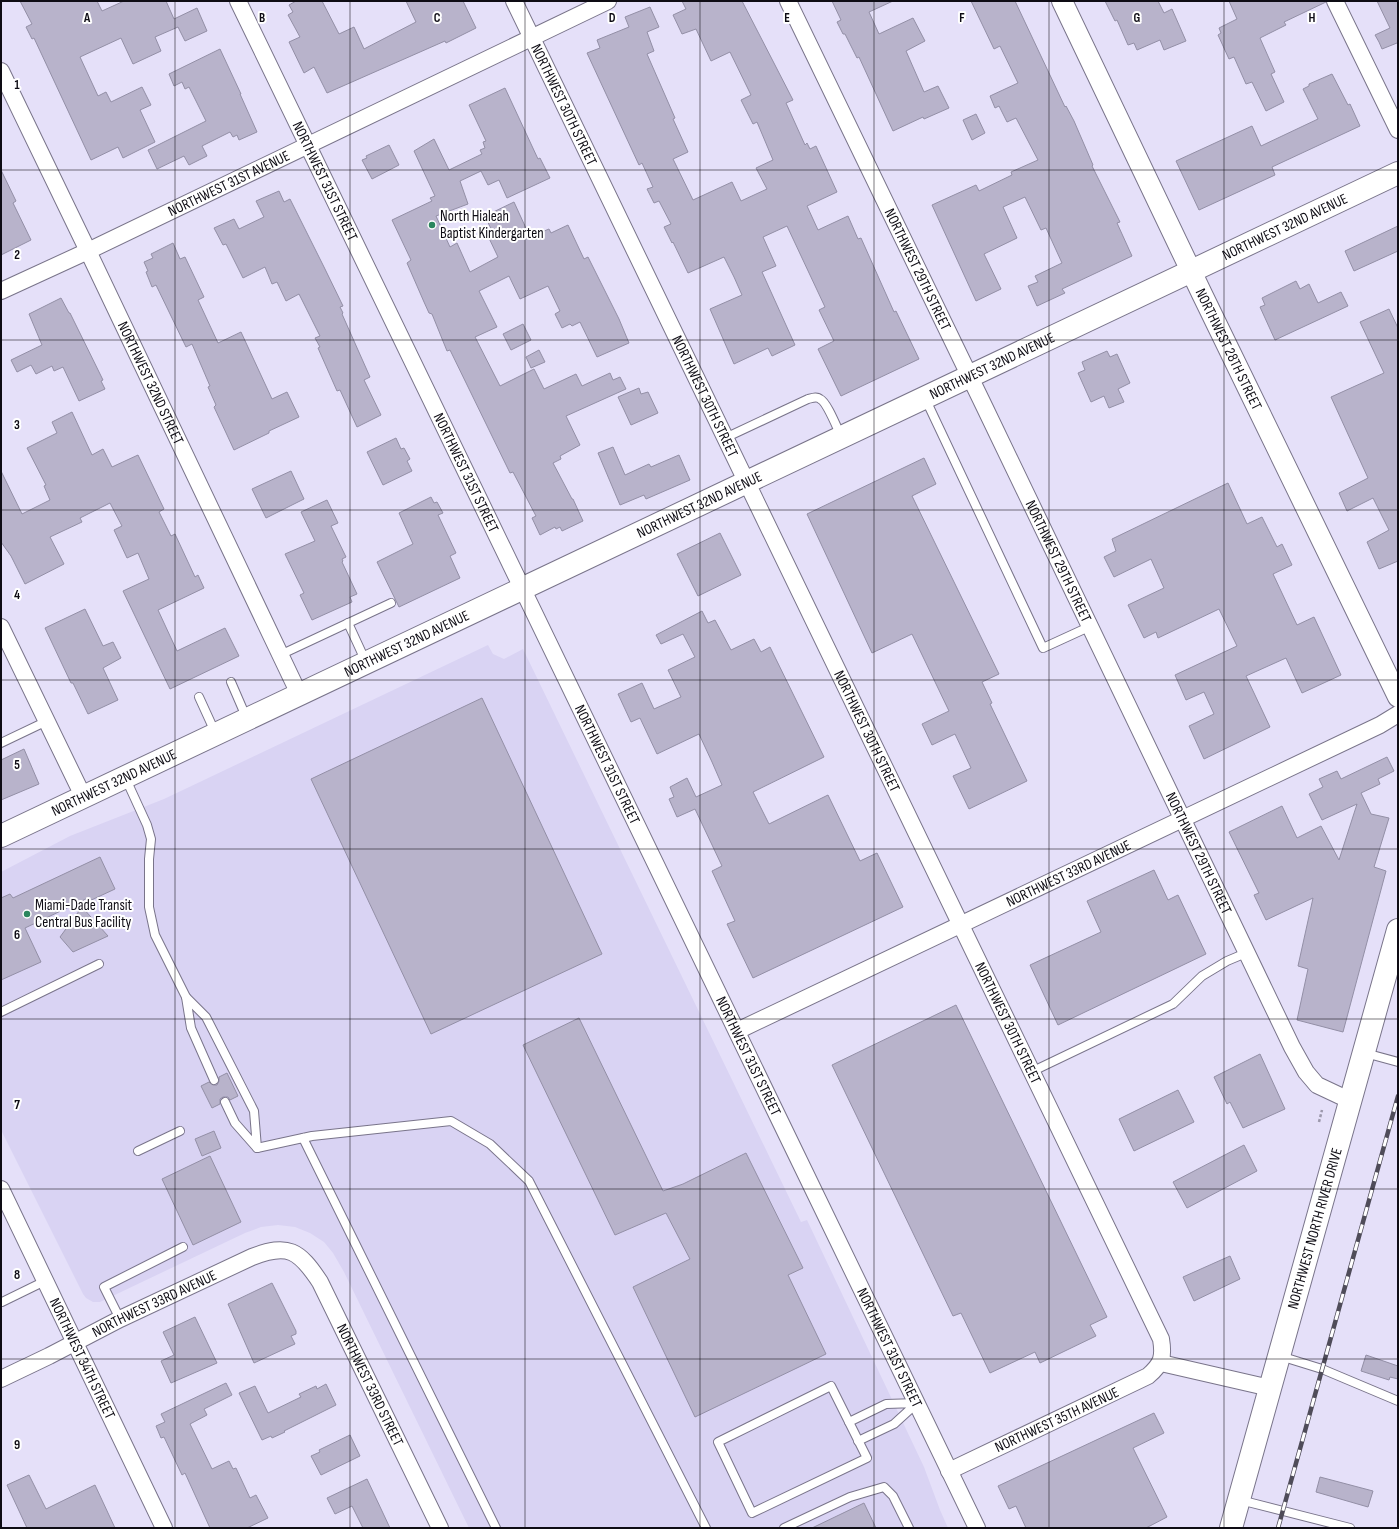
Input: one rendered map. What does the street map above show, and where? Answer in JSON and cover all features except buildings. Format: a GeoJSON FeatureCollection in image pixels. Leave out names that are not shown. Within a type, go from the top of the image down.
{"type":"FeatureCollection","features":[{"type":"Feature","properties":{"kind":"main road","name":"NORTHWEST 32ND AVENUE"},"geometry":{"type":"LineString","coordinates":[[1,836],[1398,173]]}},
{"type":"Feature","properties":{"kind":"main road","name":"NORTHWEST NORTH RIVER DRIVE"},"geometry":{"type":"LineString","coordinates":[[1232,1528],[1398,930]]}},
{"type":"Feature","properties":{"kind":"street","name":"NORTHWEST 31ST STREET"},"geometry":{"type":"LineString","coordinates":[[238,1],[917,1403],[976,1528]]}},
{"type":"Feature","properties":{"kind":"street","name":"NORTHWEST 30TH STREET"},"geometry":{"type":"LineString","coordinates":[[514,1],[1156,1328],[1162,1348],[1161,1363]]}},
{"type":"Feature","properties":{"kind":"street","name":"NORTHWEST 31ST AVENUE"},"geometry":{"type":"LineString","coordinates":[[1,291],[88,251],[608,1]]}},
{"type":"Feature","properties":{"kind":"street","name":"NORTHWEST 29TH STREET"},"geometry":{"type":"LineString","coordinates":[[788,1],[1091,626],[1246,953],[1292,1046],[1306,1072],[1317,1085],[1351,1101]]}},
{"type":"Feature","properties":{"kind":"street","name":"NORTHWEST 28TH STREET"},"geometry":{"type":"LineString","coordinates":[[1062,1],[1191,271],[1398,697]]}},
{"type":"Feature","properties":{"kind":"street"},"geometry":{"type":"LineString","coordinates":[[1335,1],[1398,130]]}},
{"type":"Feature","properties":{"kind":"street","name":"NORTHWEST 32ND STREET"},"geometry":{"type":"LineString","coordinates":[[1,71],[299,694]]}},
{"type":"Feature","properties":{"kind":"street"},"geometry":{"type":"LineString","coordinates":[[1,627],[83,796]]}},
{"type":"Feature","properties":{"kind":"street","name":"NORTHWEST 33RD AVENUE"},"geometry":{"type":"LineString","coordinates":[[737,1031],[1380,726],[1398,714]]}},
{"type":"Feature","properties":{"kind":"street","name":"NORTHWEST 34TH STREET"},"geometry":{"type":"LineString","coordinates":[[1,1189],[164,1528]]}},
{"type":"Feature","properties":{"kind":"street","name":"NORTHWEST 33RD AVENUE"},"geometry":{"type":"LineString","coordinates":[[1,1379],[252,1257],[270,1250],[289,1250]]}},
{"type":"Feature","properties":{"kind":"street","name":"NORTHWEST 33RD STREET"},"geometry":{"type":"LineString","coordinates":[[289,1250],[308,1265],[320,1282],[440,1528]]}},
{"type":"Feature","properties":{"kind":"street"},"geometry":{"type":"LineString","coordinates":[[1161,1363],[1270,1388]]}},
{"type":"Feature","properties":{"kind":"street","name":"NORTHWEST 35TH AVENUE"},"geometry":{"type":"LineString","coordinates":[[949,1471],[1141,1380],[1156,1369],[1161,1363]]}},
{"type":"Feature","properties":{"kind":"lane"},"geometry":{"type":"LineString","coordinates":[[725,438],[815,397],[819,398],[824,403],[841,437]]}},
{"type":"Feature","properties":{"kind":"lane"},"geometry":{"type":"LineString","coordinates":[[925,397],[1043,648],[1091,626]]}},
{"type":"Feature","properties":{"kind":"lane"},"geometry":{"type":"LineString","coordinates":[[280,655],[391,603]]}},
{"type":"Feature","properties":{"kind":"lane"},"geometry":{"type":"LineString","coordinates":[[348,623],[366,662]]}},
{"type":"Feature","properties":{"kind":"lane"},"geometry":{"type":"LineString","coordinates":[[231,682],[247,720]]}},
{"type":"Feature","properties":{"kind":"lane"},"geometry":{"type":"LineString","coordinates":[[198,697],[216,734]]}},
{"type":"Feature","properties":{"kind":"lane"},"geometry":{"type":"LineString","coordinates":[[1,743],[47,721]]}},
{"type":"Feature","properties":{"kind":"lane"},"geometry":{"type":"LineString","coordinates":[[125,777],[148,825],[151,839],[149,860],[149,907],[155,935],[186,997],[191,1028],[214,1080]]}},
{"type":"Feature","properties":{"kind":"lane"},"geometry":{"type":"LineString","coordinates":[[1032,1072],[1173,1004],[1202,976],[1227,961],[1246,953]]}},
{"type":"Feature","properties":{"kind":"lane"},"geometry":{"type":"LineString","coordinates":[[1,1012],[99,964]]}},
{"type":"Feature","properties":{"kind":"lane"},"geometry":{"type":"LineString","coordinates":[[186,997],[206,1017],[254,1111],[257,1148]]}},
{"type":"Feature","properties":{"kind":"lane"},"geometry":{"type":"LineString","coordinates":[[1365,1053],[1398,1062]]}},
{"type":"Feature","properties":{"kind":"lane"},"geometry":{"type":"LineString","coordinates":[[225,1102],[236,1123],[257,1148]]}},
{"type":"Feature","properties":{"kind":"lane"},"geometry":{"type":"LineString","coordinates":[[257,1148],[303,1138],[451,1121],[490,1144],[529,1181],[706,1528]]}},
{"type":"Feature","properties":{"kind":"lane"},"geometry":{"type":"LineString","coordinates":[[138,1151],[180,1130]]}},
{"type":"Feature","properties":{"kind":"lane"},"geometry":{"type":"LineString","coordinates":[[303,1138],[496,1528]]}},
{"type":"Feature","properties":{"kind":"lane"},"geometry":{"type":"LineString","coordinates":[[120,1320],[104,1287],[184,1246]]}},
{"type":"Feature","properties":{"kind":"lane"},"geometry":{"type":"LineString","coordinates":[[2,1302],[44,1281]]}},
{"type":"Feature","properties":{"kind":"lane"},"geometry":{"type":"LineString","coordinates":[[1279,1356],[1322,1369],[1398,1400]]}},
{"type":"Feature","properties":{"kind":"lane"},"geometry":{"type":"LineString","coordinates":[[832,1386],[849,1422],[867,1458],[752,1513],[718,1442],[832,1386]]}},
{"type":"Feature","properties":{"kind":"lane"},"geometry":{"type":"LineString","coordinates":[[849,1422],[886,1404],[917,1403]]}},
{"type":"Feature","properties":{"kind":"lane"},"geometry":{"type":"LineString","coordinates":[[858,1441],[894,1424],[917,1403]]}},
{"type":"Feature","properties":{"kind":"lane"},"geometry":{"type":"LineString","coordinates":[[784,1528],[850,1498],[884,1487],[893,1496],[908,1528]]}},
{"type":"Feature","properties":{"kind":"lane"},"geometry":{"type":"LineString","coordinates":[[1240,1499],[1350,1528]]}},
{"type":"Feature","properties":{"kind":"path"},"geometry":{"type":"LineString","coordinates":[[1319,1122],[1322,1110]]}},
{"type":"Feature","properties":{"kind":"shaded area","name":"Miami-Dade Transit Central Bus Facility"},"geometry":{"type":"Polygon","coordinates":[[[488,645],[493,654],[504,659],[523,649],[801,1222],[807,1220],[924,1467],[948,1528],[469,1528],[344,1272],[333,1253],[324,1242],[310,1233],[295,1227],[278,1225],[261,1227],[245,1233],[100,1302],[93,1302],[86,1298],[83,1294],[1,1130],[1,872],[70,836],[164,799],[488,645]]]}},
{"type":"Feature","properties":{"kind":"railway"},"geometry":{"type":"LineString","coordinates":[[1278,1528],[1398,1096]]}},
{"type":"Feature","properties":{"kind":"place","name":"North Hialeah Baptist Kindergarten"},"geometry":{"type":"Point","coordinates":[432,225]}},
{"type":"Feature","properties":{"kind":"place","name":"Miami-Dade Transit Central Bus Facility"},"geometry":{"type":"Point","coordinates":[27,914]}}]}
